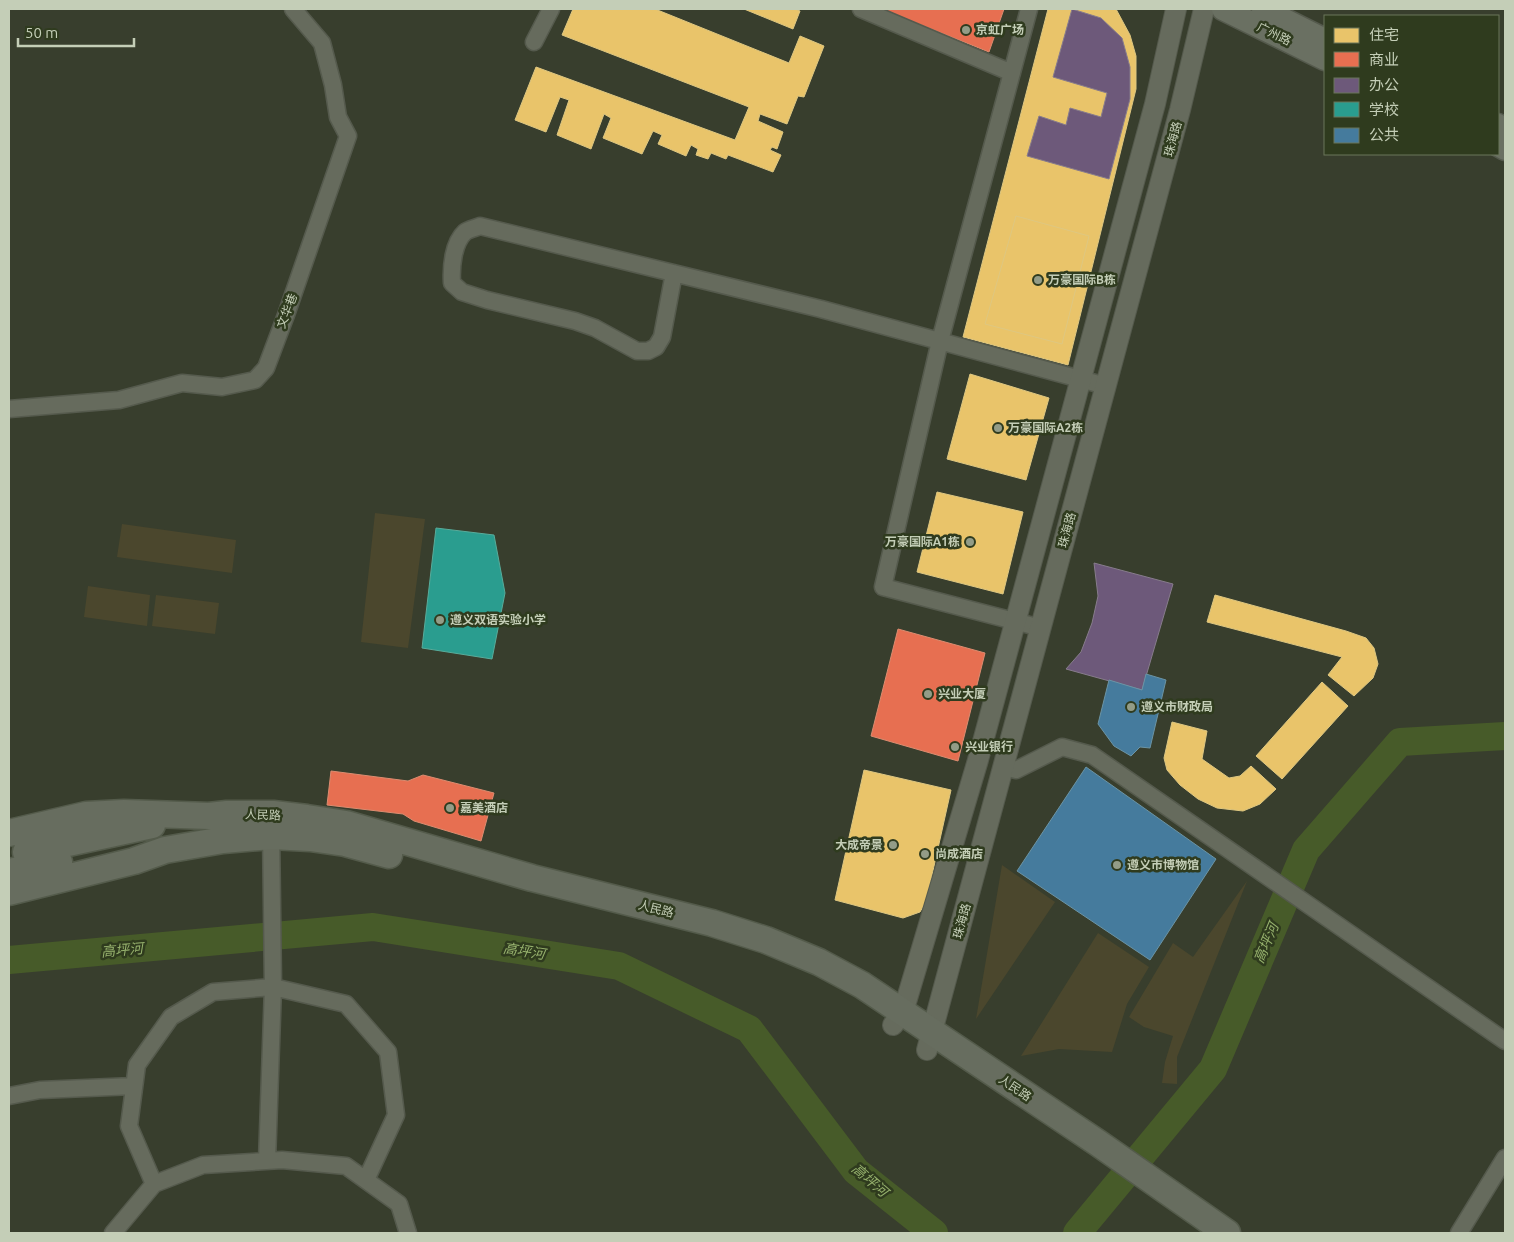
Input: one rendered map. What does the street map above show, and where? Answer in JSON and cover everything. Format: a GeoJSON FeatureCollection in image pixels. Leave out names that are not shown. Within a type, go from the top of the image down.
{"type":"FeatureCollection","features":[{"type":"Feature","properties":{"kind":"main road","name":"广州路"},"geometry":{"type":"LineString","coordinates":[[1223,9],[1324,59]]}},
{"type":"Feature","properties":{"kind":"main road","name":"广州路"},"geometry":{"type":"LineString","coordinates":[[1263,9],[1324,40]]}},
{"type":"Feature","properties":{"kind":"main road","name":"人民路"},"geometry":{"type":"LineString","coordinates":[[9,832],[86,815],[124,813],[209,816],[227,814],[272,825],[346,824],[532,878],[712,923],[766,940],[820,962],[862,985],[898,1018],[929,1041],[1167,1200],[1227,1233]]}},
{"type":"Feature","properties":{"kind":"main road"},"geometry":{"type":"LineString","coordinates":[[9,856],[144,826],[209,816]]}},
{"type":"Feature","properties":{"kind":"main road","name":"人民路"},"geometry":{"type":"LineString","coordinates":[[9,892],[134,861],[165,850],[223,840],[272,825]]}},
{"type":"Feature","properties":{"kind":"main road"},"geometry":{"type":"LineString","coordinates":[[9,872],[80,858],[223,840]]}},
{"type":"Feature","properties":{"kind":"main road","name":"人民路"},"geometry":{"type":"LineString","coordinates":[[1167,1200],[1203,1233]]}},
{"type":"Feature","properties":{"kind":"street","name":"文华巷"},"geometry":{"type":"LineString","coordinates":[[9,410],[119,400],[182,383],[222,387],[255,380],[266,368],[286,316],[348,136],[338,117],[333,85],[322,43],[293,9]]}},
{"type":"Feature","properties":{"kind":"street"},"geometry":{"type":"LineString","coordinates":[[534,42],[551,9]]}},
{"type":"Feature","properties":{"kind":"street"},"geometry":{"type":"LineString","coordinates":[[861,9],[1012,73]]}},
{"type":"Feature","properties":{"kind":"street"},"geometry":{"type":"LineString","coordinates":[[1029,9],[940,341],[884,587],[1041,628]]}},
{"type":"Feature","properties":{"kind":"street"},"geometry":{"type":"LineString","coordinates":[[898,1018],[978,760],[1155,104],[1176,9]]}},
{"type":"Feature","properties":{"kind":"street","name":"珠海路"},"geometry":{"type":"LineString","coordinates":[[929,1041],[1180,110],[1204,9]]}},
{"type":"Feature","properties":{"kind":"street"},"geometry":{"type":"LineString","coordinates":[[674,273],[662,337],[656,347],[648,351],[637,351],[595,328],[462,292],[452,283],[451,270],[455,249],[465,232],[480,226],[674,273],[821,309],[1106,386]]}},
{"type":"Feature","properties":{"kind":"street"},"geometry":{"type":"LineString","coordinates":[[1004,767],[1016,770],[1062,747],[1092,755],[1505,1041]]}},
{"type":"Feature","properties":{"kind":"street"},"geometry":{"type":"LineString","coordinates":[[267,1161],[273,987],[272,825]]}},
{"type":"Feature","properties":{"kind":"street"},"geometry":{"type":"LineString","coordinates":[[154,1184],[129,1126],[137,1065],[171,1017],[213,992],[273,987],[346,1004],[388,1052],[396,1115],[366,1180]]}},
{"type":"Feature","properties":{"kind":"street"},"geometry":{"type":"LineString","coordinates":[[9,1096],[40,1090],[134,1086]]}},
{"type":"Feature","properties":{"kind":"street"},"geometry":{"type":"LineString","coordinates":[[1460,1233],[1505,1158]]}},
{"type":"Feature","properties":{"kind":"street"},"geometry":{"type":"LineString","coordinates":[[113,1233],[154,1184],[203,1165],[282,1160],[346,1166],[399,1204],[408,1233]]}},
{"type":"Feature","properties":{"kind":"shaded area"},"geometry":{"type":"Polygon","coordinates":[[[375,513],[425,519],[408,648],[361,642],[375,513]]]}},
{"type":"Feature","properties":{"kind":"shaded area"},"geometry":{"type":"Polygon","coordinates":[[[122,524],[236,540],[232,573],[117,557],[122,524]]]}},
{"type":"Feature","properties":{"kind":"shaded area"},"geometry":{"type":"Polygon","coordinates":[[[88,586],[150,595],[147,626],[84,617],[88,586]]]}},
{"type":"Feature","properties":{"kind":"shaded area"},"geometry":{"type":"Polygon","coordinates":[[[156,595],[219,603],[215,634],[152,626],[156,595]]]}},
{"type":"Feature","properties":{"kind":"shaded area"},"geometry":{"type":"Polygon","coordinates":[[[1002,865],[1055,902],[976,1019],[1002,865]]]}},
{"type":"Feature","properties":{"kind":"shaded area"},"geometry":{"type":"Polygon","coordinates":[[[1247,881],[1177,1057],[1177,1084],[1162,1083],[1165,1062],[1173,1036],[1144,1027],[1129,1017],[1173,943],[1193,957],[1247,881]]]}},
{"type":"Feature","properties":{"kind":"shaded area"},"geometry":{"type":"Polygon","coordinates":[[[1098,933],[1149,967],[1127,1004],[1112,1052],[1059,1049],[1021,1056],[1098,933]]]}},
{"type":"Feature","properties":{"kind":"building: 住宅"},"geometry":{"type":"Polygon","coordinates":[[[573,9],[655,9],[789,63],[800,36],[824,46],[804,97],[798,96],[787,124],[760,114],[758,121],[783,132],[777,149],[772,147],[770,150],[781,155],[773,172],[728,155],[726,159],[711,153],[708,159],[696,155],[698,149],[691,145],[686,156],[658,144],[662,135],[653,131],[642,154],[603,138],[611,118],[604,114],[591,149],[557,135],[569,100],[560,97],[546,132],[515,120],[536,67],[735,140],[749,107],[562,35],[573,9]]]}},
{"type":"Feature","properties":{"kind":"building: 住宅"},"geometry":{"type":"Polygon","coordinates":[[[744,9],[795,9],[800,11],[793,29],[744,9]]]}},
{"type":"Feature","properties":{"kind":"building: 住宅"},"geometry":{"type":"Polygon","coordinates":[[[1048,9],[1116,9],[1130,35],[1136,56],[1136,89],[1068,365],[963,337],[1048,9]]]}},
{"type":"Feature","properties":{"kind":"building: 住宅","name":"万豪国际B栋"},"geometry":{"type":"Polygon","coordinates":[[[1016,216],[1089,236],[1062,344],[985,324],[1016,216]]]}},
{"type":"Feature","properties":{"kind":"building: 住宅","name":"万豪国际A2栋"},"geometry":{"type":"Polygon","coordinates":[[[970,374],[1049,398],[1026,480],[947,459],[970,374]]]}},
{"type":"Feature","properties":{"kind":"building: 住宅","name":"万豪国际A1栋"},"geometry":{"type":"Polygon","coordinates":[[[937,492],[1023,512],[1003,594],[917,572],[937,492]]]}},
{"type":"Feature","properties":{"kind":"building: 住宅"},"geometry":{"type":"Polygon","coordinates":[[[1215,595],[1366,638],[1374,648],[1378,664],[1373,678],[1354,696],[1328,675],[1342,657],[1207,622],[1215,595]]]}},
{"type":"Feature","properties":{"kind":"building: 住宅"},"geometry":{"type":"Polygon","coordinates":[[[908,649],[970,666],[946,748],[885,731],[908,649]]]}},
{"type":"Feature","properties":{"kind":"building: 住宅"},"geometry":{"type":"Polygon","coordinates":[[[1322,682],[1348,706],[1282,779],[1256,756],[1322,682]]]}},
{"type":"Feature","properties":{"kind":"building: 住宅"},"geometry":{"type":"Polygon","coordinates":[[[1172,722],[1207,731],[1202,759],[1229,778],[1240,776],[1251,766],[1276,789],[1260,804],[1243,811],[1217,808],[1198,799],[1180,785],[1167,770],[1164,758],[1172,722]]]}},
{"type":"Feature","properties":{"kind":"building: 住宅","name":"大成帝景"},"geometry":{"type":"Polygon","coordinates":[[[864,770],[951,790],[926,902],[920,912],[903,918],[835,900],[864,770]]]}},
{"type":"Feature","properties":{"kind":"building: 住宅","name":"嘉美酒店"},"geometry":{"type":"Polygon","coordinates":[[[423,785],[484,802],[476,830],[415,814],[423,785]]]}},
{"type":"Feature","properties":{"kind":"building: 商业","name":"京虹广场"},"geometry":{"type":"Polygon","coordinates":[[[881,9],[1004,9],[989,52],[881,9]]]}},
{"type":"Feature","properties":{"kind":"building: 商业","name":"兴业大厦"},"geometry":{"type":"Polygon","coordinates":[[[898,629],[985,653],[958,761],[871,736],[898,629]]]}},
{"type":"Feature","properties":{"kind":"building: 商业"},"geometry":{"type":"Polygon","coordinates":[[[331,771],[408,781],[423,775],[494,793],[481,841],[414,821],[403,814],[327,805],[331,771]]]}},
{"type":"Feature","properties":{"kind":"building: 办公"},"geometry":{"type":"Polygon","coordinates":[[[1072,9],[1101,18],[1122,38],[1130,67],[1130,99],[1109,179],[1027,156],[1039,116],[1066,125],[1070,108],[1101,117],[1107,93],[1053,77],[1072,9]]]}},
{"type":"Feature","properties":{"kind":"building: 办公"},"geometry":{"type":"Polygon","coordinates":[[[1094,563],[1173,584],[1142,690],[1066,669],[1081,652],[1092,623],[1098,596],[1094,563]]]}},
{"type":"Feature","properties":{"kind":"building: 学校"},"geometry":{"type":"Polygon","coordinates":[[[436,528],[494,535],[505,593],[492,659],[422,648],[436,528]]]}},
{"type":"Feature","properties":{"kind":"building: 公共","name":"遵义市财政局"},"geometry":{"type":"Polygon","coordinates":[[[1146,674],[1166,680],[1150,748],[1140,747],[1131,756],[1114,746],[1098,724],[1109,680],[1142,690],[1146,674]]]}},
{"type":"Feature","properties":{"kind":"building: 公共","name":"遵义市博物馆"},"geometry":{"type":"Polygon","coordinates":[[[1086,767],[1216,859],[1150,960],[1017,871],[1086,767]]]}},
{"type":"Feature","properties":{"kind":"waterway","name":"高坪河"},"geometry":{"type":"LineString","coordinates":[[1077,1233],[1213,1069],[1306,850],[1400,742],[1505,736]]}},
{"type":"Feature","properties":{"kind":"waterway","name":"高坪河"},"geometry":{"type":"LineString","coordinates":[[9,960],[373,927],[619,966],[749,1029],[856,1171],[934,1233]]}},
{"type":"Feature","properties":{"kind":"place","name":"京虹广场"},"geometry":{"type":"Point","coordinates":[966,30]}},
{"type":"Feature","properties":{"kind":"place","name":"万豪国际B栋"},"geometry":{"type":"Point","coordinates":[1038,280]}},
{"type":"Feature","properties":{"kind":"place","name":"万豪国际A2栋"},"geometry":{"type":"Point","coordinates":[998,428]}},
{"type":"Feature","properties":{"kind":"place","name":"万豪国际A1栋"},"geometry":{"type":"Point","coordinates":[970,542]}},
{"type":"Feature","properties":{"kind":"place","name":"遵义双语实验小学"},"geometry":{"type":"Point","coordinates":[440,620]}},
{"type":"Feature","properties":{"kind":"place","name":"兴业大厦"},"geometry":{"type":"Point","coordinates":[928,694]}},
{"type":"Feature","properties":{"kind":"place","name":"遵义市财政局"},"geometry":{"type":"Point","coordinates":[1131,707]}},
{"type":"Feature","properties":{"kind":"place","name":"兴业银行"},"geometry":{"type":"Point","coordinates":[955,747]}},
{"type":"Feature","properties":{"kind":"place","name":"嘉美酒店"},"geometry":{"type":"Point","coordinates":[450,808]}},
{"type":"Feature","properties":{"kind":"place","name":"大成帝景"},"geometry":{"type":"Point","coordinates":[893,845]}},
{"type":"Feature","properties":{"kind":"place","name":"尚成酒店"},"geometry":{"type":"Point","coordinates":[925,854]}},
{"type":"Feature","properties":{"kind":"place","name":"遵义市博物馆"},"geometry":{"type":"Point","coordinates":[1117,865]}}]}
